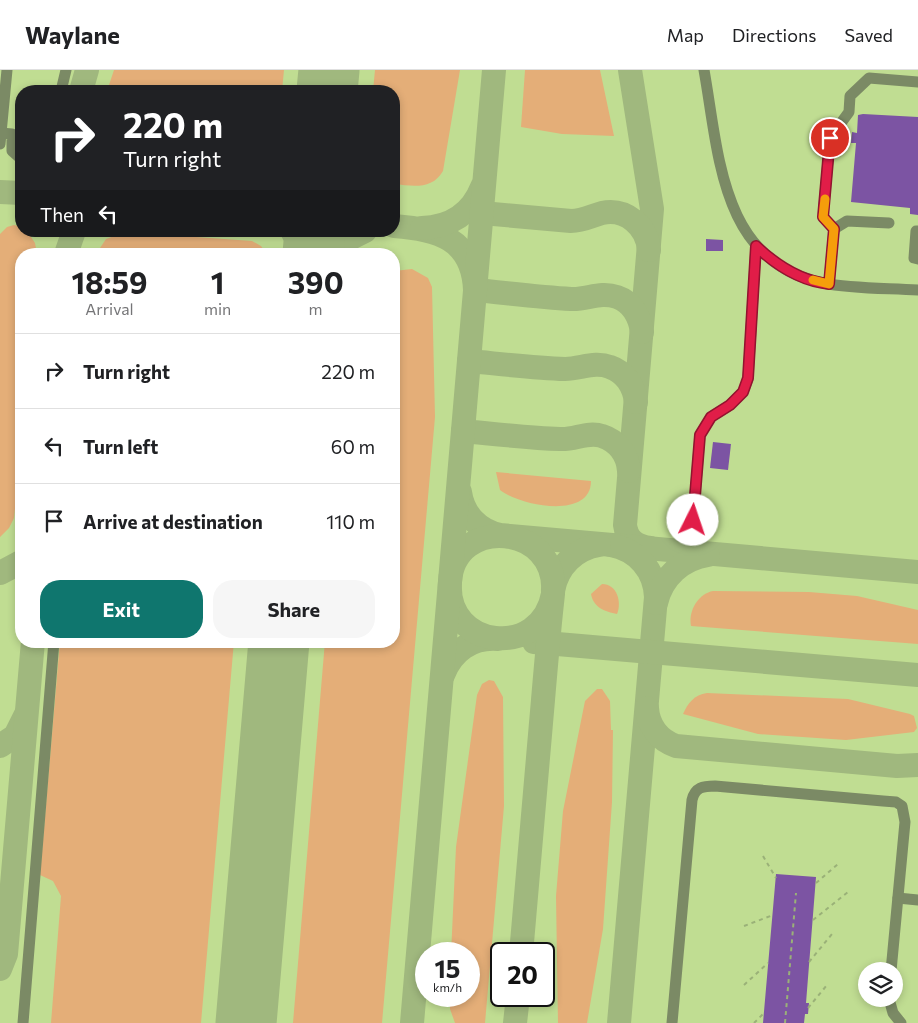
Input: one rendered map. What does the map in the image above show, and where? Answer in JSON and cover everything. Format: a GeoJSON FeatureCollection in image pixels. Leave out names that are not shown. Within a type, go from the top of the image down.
{"type":"FeatureCollection","features":[{"type":"Feature","properties":{"kind":"street"},"geometry":{"type":"LineString","coordinates":[[7,70],[1,139],[12,134],[12,151],[15,154]]}},
{"type":"Feature","properties":{"kind":"street"},"geometry":{"type":"LineString","coordinates":[[62,85],[66,70]]}},
{"type":"Feature","properties":{"kind":"street"},"geometry":{"type":"LineString","coordinates":[[704,70],[728,198],[744,231],[756,246],[785,269],[829,284],[918,290]]}},
{"type":"Feature","properties":{"kind":"street"},"geometry":{"type":"LineString","coordinates":[[829,284],[834,229],[823,217],[830,138],[849,112],[850,96],[869,78],[918,82]]}},
{"type":"Feature","properties":{"kind":"street"},"geometry":{"type":"LineString","coordinates":[[834,229],[847,221],[889,223]]}},
{"type":"Feature","properties":{"kind":"street"},"geometry":{"type":"LineString","coordinates":[[918,231],[916,230],[914,258],[918,259]]}},
{"type":"Feature","properties":{"kind":"street"},"geometry":{"type":"LineString","coordinates":[[693,520],[700,435],[711,417],[730,405],[743,392],[748,378],[756,246]]}},
{"type":"Feature","properties":{"kind":"street"},"geometry":{"type":"LineString","coordinates":[[23,1023],[53,648]]}},
{"type":"Feature","properties":{"kind":"street"},"geometry":{"type":"LineString","coordinates":[[672,1023],[692,800],[695,792],[701,787],[715,786],[898,804],[905,816],[893,962]]}},
{"type":"Feature","properties":{"kind":"street"},"geometry":{"type":"LineString","coordinates":[[898,898],[918,900]]}},
{"type":"Feature","properties":{"kind":"street"},"geometry":{"type":"LineString","coordinates":[[891,1007],[900,1023]]}},
{"type":"Feature","properties":{"kind":"path"},"geometry":{"type":"LineString","coordinates":[[763,856],[776,878]]}},
{"type":"Feature","properties":{"kind":"path"},"geometry":{"type":"LineString","coordinates":[[816,882],[838,864]]}},
{"type":"Feature","properties":{"kind":"path"},"geometry":{"type":"LineString","coordinates":[[813,920],[848,892]]}},
{"type":"Feature","properties":{"kind":"path"},"geometry":{"type":"LineString","coordinates":[[784,1023],[796,893]]}},
{"type":"Feature","properties":{"kind":"path"},"geometry":{"type":"LineString","coordinates":[[744,926],[773,915]]}},
{"type":"Feature","properties":{"kind":"path"},"geometry":{"type":"LineString","coordinates":[[810,962],[832,934]]}},
{"type":"Feature","properties":{"kind":"path"},"geometry":{"type":"LineString","coordinates":[[744,985],[768,963]]}},
{"type":"Feature","properties":{"kind":"path"},"geometry":{"type":"LineString","coordinates":[[808,1008],[827,985]]}},
{"type":"Feature","properties":{"kind":"path"},"geometry":{"type":"LineString","coordinates":[[754,1023],[764,1013]]}},
{"type":"Feature","properties":{"kind":"shaded area"},"geometry":{"type":"Polygon","coordinates":[[[0,70],[918,70],[918,1023],[0,1023],[0,70]]]}},
{"type":"Feature","properties":{"kind":"shaded area"},"geometry":{"type":"Polygon","coordinates":[[[114,70],[284,70],[283,85],[109,85],[114,70]]]}},
{"type":"Feature","properties":{"kind":"shaded area"},"geometry":{"type":"Polygon","coordinates":[[[375,70],[460,70],[443,171],[439,177],[428,184],[400,184],[400,85],[374,85],[375,70]]]}},
{"type":"Feature","properties":{"kind":"shaded area"},"geometry":{"type":"Polygon","coordinates":[[[525,70],[600,70],[614,136],[562,134],[521,127],[525,70]]]}},
{"type":"Feature","properties":{"kind":"shaded area"},"geometry":{"type":"Polygon","coordinates":[[[15,225],[15,237],[31,237],[36,248],[15,248],[15,508],[14,518],[9,528],[0,537],[0,234],[7,227],[15,225]]]}},
{"type":"Feature","properties":{"kind":"shaded area"},"geometry":{"type":"Polygon","coordinates":[[[112,237],[196,237],[252,241],[262,248],[100,248],[106,239],[112,237]]]}},
{"type":"Feature","properties":{"kind":"shaded area"},"geometry":{"type":"Polygon","coordinates":[[[412,269],[428,278],[432,287],[435,417],[382,1023],[293,1023],[324,648],[400,648],[400,270],[412,269]]]}},
{"type":"Feature","properties":{"kind":"shaded area"},"geometry":{"type":"Polygon","coordinates":[[[496,472],[591,481],[588,493],[580,501],[567,505],[553,506],[523,501],[510,496],[500,490],[496,472]]]}},
{"type":"Feature","properties":{"kind":"shaded area"},"geometry":{"type":"Polygon","coordinates":[[[602,584],[611,587],[617,594],[619,604],[617,614],[600,608],[592,599],[591,594],[602,584]]]}},
{"type":"Feature","properties":{"kind":"shaded area"},"geometry":{"type":"Polygon","coordinates":[[[713,591],[809,592],[857,596],[918,610],[918,644],[691,626],[690,620],[695,604],[703,596],[713,591]]]}},
{"type":"Feature","properties":{"kind":"shaded area"},"geometry":{"type":"Polygon","coordinates":[[[59,648],[233,648],[201,1023],[51,1023],[61,896],[53,881],[40,875],[59,648]]]}},
{"type":"Feature","properties":{"kind":"shaded area"},"geometry":{"type":"Polygon","coordinates":[[[489,680],[494,681],[503,697],[504,806],[492,942],[490,942],[485,1023],[455,1023],[450,1007],[480,1007],[480,942],[452,942],[456,847],[477,695],[482,684],[489,680]]]}},
{"type":"Feature","properties":{"kind":"shaded area"},"geometry":{"type":"Polygon","coordinates":[[[597,689],[602,689],[610,701],[611,730],[613,730],[612,802],[603,929],[587,1023],[558,1023],[556,896],[563,811],[585,701],[597,689]]]}},
{"type":"Feature","properties":{"kind":"shaded area"},"geometry":{"type":"Polygon","coordinates":[[[707,693],[848,699],[910,714],[914,716],[917,728],[914,732],[846,740],[758,734],[683,714],[692,700],[707,693]]]}},
{"type":"Feature","properties":{"kind":"building"},"geometry":{"type":"Polygon","coordinates":[[[858,115],[918,117],[918,215],[910,214],[910,208],[851,202],[856,143],[851,143],[852,132],[857,133],[858,115]]]}},
{"type":"Feature","properties":{"kind":"building"},"geometry":{"type":"Polygon","coordinates":[[[706,239],[723,240],[723,251],[706,251],[706,239]]]}},
{"type":"Feature","properties":{"kind":"building"},"geometry":{"type":"Polygon","coordinates":[[[713,442],[731,444],[728,470],[710,468],[713,442]]]}},
{"type":"Feature","properties":{"kind":"building"},"geometry":{"type":"Polygon","coordinates":[[[776,874],[816,877],[806,1003],[809,1003],[808,1014],[805,1014],[804,1023],[763,1023],[776,874]]]}},
{"type":"Feature","properties":{"kind":"taxiway"},"geometry":{"type":"LineString","coordinates":[[83,85],[87,70]]}},
{"type":"Feature","properties":{"kind":"taxiway"},"geometry":{"type":"LineString","coordinates":[[412,1023],[494,70]]}},
{"type":"Feature","properties":{"kind":"taxiway"},"geometry":{"type":"LineString","coordinates":[[630,70],[652,209],[625,525],[628,535],[633,541],[640,546],[650,548]]}},
{"type":"Feature","properties":{"kind":"taxiway"},"geometry":{"type":"LineString","coordinates":[[422,228],[442,225],[459,217],[472,204],[482,187]]}},
{"type":"Feature","properties":{"kind":"taxiway"},"geometry":{"type":"LineString","coordinates":[[0,192],[15,193]]}},
{"type":"Feature","properties":{"kind":"taxiway"},"geometry":{"type":"LineString","coordinates":[[482,213],[571,221],[602,213],[619,213],[627,216],[640,226],[649,250]]}},
{"type":"Feature","properties":{"kind":"taxiway"},"geometry":{"type":"LineString","coordinates":[[400,226],[438,234],[460,248],[473,272],[475,290],[571,299],[611,295],[622,299],[631,306],[637,316],[642,332]]}},
{"type":"Feature","properties":{"kind":"taxiway"},"geometry":{"type":"LineString","coordinates":[[68,248],[72,237]]}},
{"type":"Feature","properties":{"kind":"taxiway"},"geometry":{"type":"LineString","coordinates":[[296,237],[302,248]]}},
{"type":"Feature","properties":{"kind":"taxiway"},"geometry":{"type":"LineString","coordinates":[[339,248],[353,237]]}},
{"type":"Feature","properties":{"kind":"taxiway"},"geometry":{"type":"LineString","coordinates":[[469,361],[565,369],[604,365],[620,372],[628,380],[636,402]]}},
{"type":"Feature","properties":{"kind":"taxiway"},"geometry":{"type":"LineString","coordinates":[[463,431],[560,439],[592,434],[602,436],[613,441],[621,449],[627,459],[629,471]]}},
{"type":"Feature","properties":{"kind":"taxiway"},"geometry":{"type":"LineString","coordinates":[[460,492],[464,507],[473,520],[492,533],[500,535],[918,572]]}},
{"type":"Feature","properties":{"kind":"taxiway"},"geometry":{"type":"LineString","coordinates":[[505,536],[524,541],[540,553],[550,570],[553,594],[545,615],[531,629],[514,637],[495,638],[477,633],[462,621],[452,604],[450,582],[456,560],[469,546],[486,538],[505,536]]}},
{"type":"Feature","properties":{"kind":"taxiway"},"geometry":{"type":"LineString","coordinates":[[553,590],[559,573],[569,560],[582,550],[599,545]]}},
{"type":"Feature","properties":{"kind":"taxiway"},"geometry":{"type":"LineString","coordinates":[[611,545],[629,551],[643,563],[652,578],[656,597],[619,1023]]}},
{"type":"Feature","properties":{"kind":"taxiway"},"geometry":{"type":"LineString","coordinates":[[656,603],[663,585],[674,571],[690,561],[708,555]]}},
{"type":"Feature","properties":{"kind":"taxiway"},"geometry":{"type":"LineString","coordinates":[[0,573],[15,565]]}},
{"type":"Feature","properties":{"kind":"taxiway"},"geometry":{"type":"LineString","coordinates":[[522,942],[553,594]]}},
{"type":"Feature","properties":{"kind":"taxiway"},"geometry":{"type":"LineString","coordinates":[[443,675],[452,659],[464,647],[480,640],[498,639]]}},
{"type":"Feature","properties":{"kind":"taxiway"},"geometry":{"type":"LineString","coordinates":[[534,642],[918,675]]}},
{"type":"Feature","properties":{"kind":"taxiway"},"geometry":{"type":"LineString","coordinates":[[0,969],[6,954],[32,648]]}},
{"type":"Feature","properties":{"kind":"taxiway"},"geometry":{"type":"LineString","coordinates":[[647,708],[652,726],[664,740],[676,746],[897,766],[918,765]]}},
{"type":"Feature","properties":{"kind":"taxiway"},"geometry":{"type":"LineString","coordinates":[[0,746],[15,736],[25,716]]}},
{"type":"Feature","properties":{"kind":"taxiway"},"geometry":{"type":"LineString","coordinates":[[515,1023],[517,1007]]}},
{"type":"Feature","properties":{"kind":"runway"},"geometry":{"type":"LineString","coordinates":[[328,85],[329,70]]}},
{"type":"Feature","properties":{"kind":"runway"},"geometry":{"type":"LineString","coordinates":[[314,237],[314,248]]}},
{"type":"Feature","properties":{"kind":"runway"},"geometry":{"type":"LineString","coordinates":[[246,1023],[278,648]]}},
{"type":"Feature","properties":{"kind":"slow traffic"},"geometry":{"type":"LineString","coordinates":[[813,280],[829,284],[834,229],[823,217],[825,199]]}},
{"type":"Feature","properties":{"kind":"route"},"geometry":{"type":"LineString","coordinates":[[693,520],[700,435],[711,417],[730,405],[743,392],[748,378],[756,246],[785,269],[829,284],[834,229],[823,217],[830,138]]}}]}
